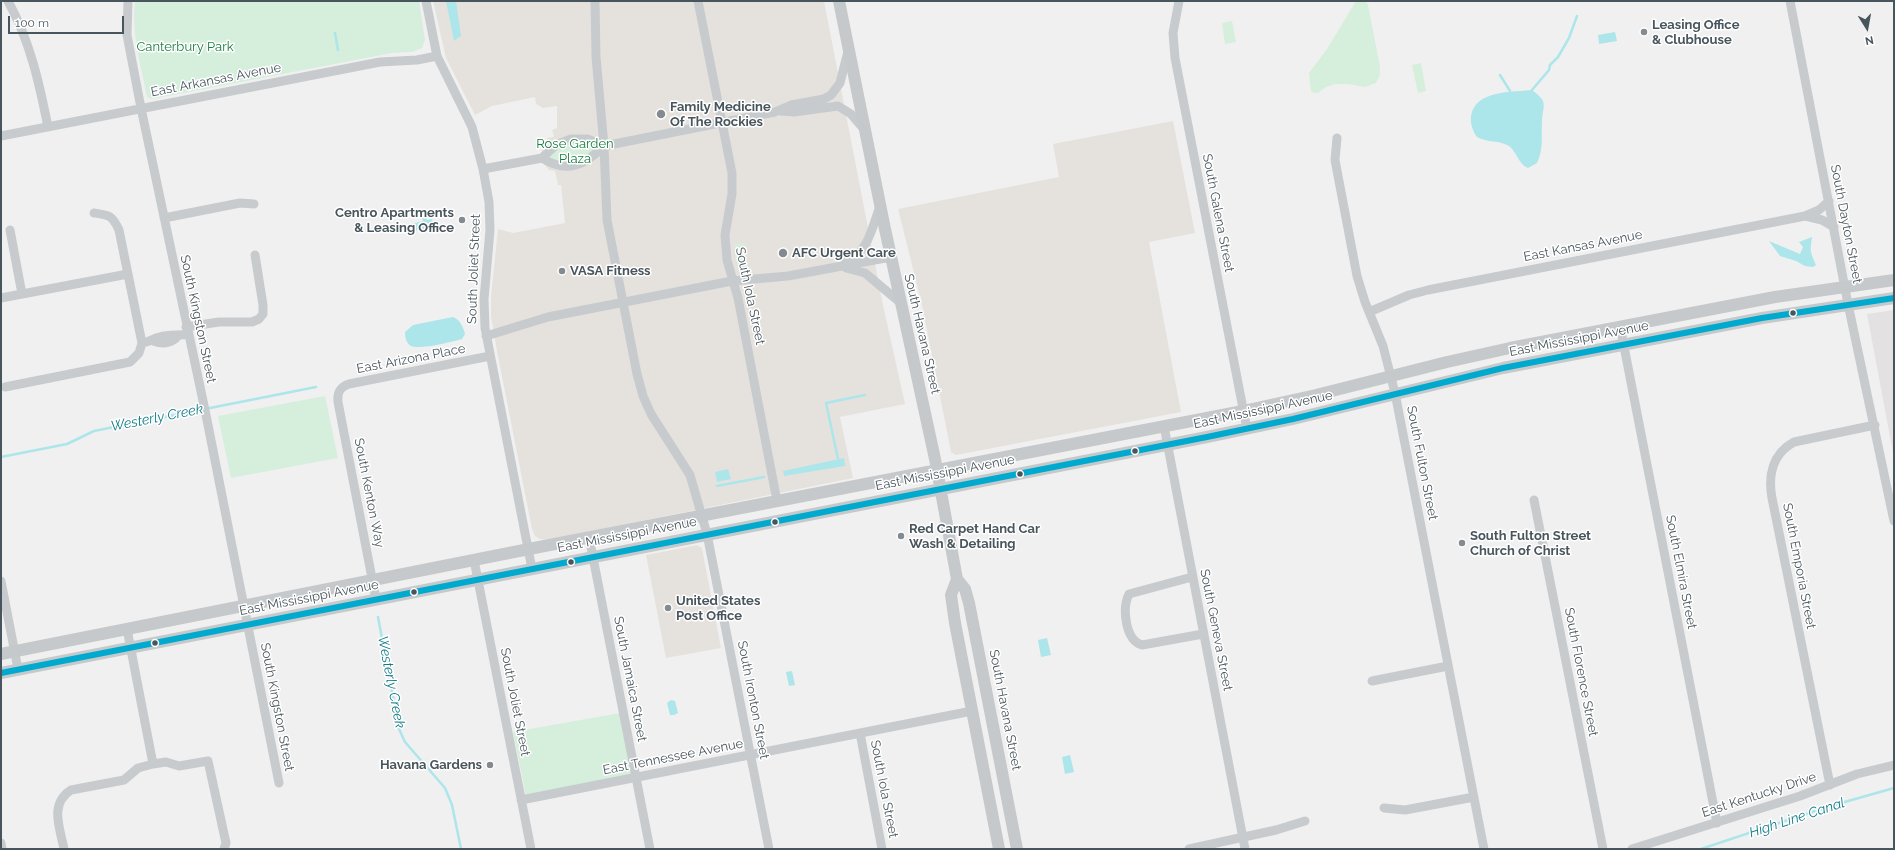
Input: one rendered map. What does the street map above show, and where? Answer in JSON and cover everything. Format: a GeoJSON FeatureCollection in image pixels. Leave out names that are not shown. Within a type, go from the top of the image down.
{"type":"FeatureCollection","features":[{"type":"Feature","properties":{"kind":"main road","name":"South Havana Street"},"geometry":{"type":"LineString","coordinates":[[840,1],[880,206],[941,488],[957,579],[964,587],[968,598],[1017,849]]}},
{"type":"Feature","properties":{"kind":"main road","name":"East Mississippi Avenue"},"geometry":{"type":"LineString","coordinates":[[1,654],[529,549],[1243,411],[1481,354],[1620,326],[1775,297],[1894,280]]}},
{"type":"Feature","properties":{"kind":"main road","name":"East Mississippi Avenue"},"geometry":{"type":"LineString","coordinates":[[1,673],[1247,429],[1485,372],[1624,344],[1762,318],[1894,298]]}},
{"type":"Feature","properties":{"kind":"main road","name":"South Havana Street"},"geometry":{"type":"LineString","coordinates":[[957,579],[952,591],[952,602],[999,849]]}},
{"type":"Feature","properties":{"kind":"main road"},"geometry":{"type":"LineString","coordinates":[[965,676],[976,691],[988,697]]}},
{"type":"Feature","properties":{"kind":"main road"},"geometry":{"type":"LineString","coordinates":[[972,711],[981,714],[994,727]]}},
{"type":"Feature","properties":{"kind":"main road"},"geometry":{"type":"LineString","coordinates":[[988,795],[1010,812]]}},
{"type":"Feature","properties":{"kind":"street"},"geometry":{"type":"LineString","coordinates":[[8,1],[22,29],[32,58],[48,126]]}},
{"type":"Feature","properties":{"kind":"street","name":"South Kingston Street"},"geometry":{"type":"LineString","coordinates":[[128,1],[128,35],[141,108],[206,415],[278,783]]}},
{"type":"Feature","properties":{"kind":"street","name":"South Joliet Street"},"geometry":{"type":"LineString","coordinates":[[426,1],[437,56],[470,124],[477,143],[483,169],[490,222],[490,241],[484,299],[486,336],[532,569]]}},
{"type":"Feature","properties":{"kind":"street","name":"South Ironton Street"},"geometry":{"type":"LineString","coordinates":[[596,1],[597,63],[604,146],[607,220],[638,378],[643,396],[655,420],[688,471],[702,516],[707,534],[769,849]]}},
{"type":"Feature","properties":{"kind":"street","name":"South Iola Street"},"geometry":{"type":"LineString","coordinates":[[698,1],[732,178],[732,194],[725,240],[727,260],[738,298],[777,501]]}},
{"type":"Feature","properties":{"kind":"street","name":"South Galena Street"},"geometry":{"type":"LineString","coordinates":[[1179,1],[1173,33],[1175,58],[1247,429]]}},
{"type":"Feature","properties":{"kind":"street","name":"South Dayton Street"},"geometry":{"type":"LineString","coordinates":[[1790,1],[1848,304],[1875,425],[1894,521]]}},
{"type":"Feature","properties":{"kind":"street"},"geometry":{"type":"LineString","coordinates":[[781,111],[791,105],[824,99],[832,95],[840,83],[848,48]]}},
{"type":"Feature","properties":{"kind":"street","name":"East Arkansas Avenue"},"geometry":{"type":"LineString","coordinates":[[1,136],[380,62],[417,60],[437,56]]}},
{"type":"Feature","properties":{"kind":"street"},"geometry":{"type":"LineString","coordinates":[[542,158],[558,166],[579,164],[589,160],[604,146],[781,111],[794,112],[838,106],[851,114],[865,130]]}},
{"type":"Feature","properties":{"kind":"street","name":"South Fulton Street"},"geometry":{"type":"LineString","coordinates":[[1337,138],[1335,160],[1357,276],[1362,296],[1382,340],[1395,393],[1484,849]]}},
{"type":"Feature","properties":{"kind":"street"},"geometry":{"type":"LineString","coordinates":[[483,169],[542,158],[556,145],[571,139],[588,139],[604,146]]}},
{"type":"Feature","properties":{"kind":"street","name":"East Kansas Avenue"},"geometry":{"type":"LineString","coordinates":[[1369,312],[1428,290],[1805,216],[1819,210],[1829,201]]}},
{"type":"Feature","properties":{"kind":"street"},"geometry":{"type":"LineString","coordinates":[[164,218],[240,203],[254,204]]}},
{"type":"Feature","properties":{"kind":"street"},"geometry":{"type":"LineString","coordinates":[[836,267],[853,259],[866,245],[880,206]]}},
{"type":"Feature","properties":{"kind":"street"},"geometry":{"type":"LineString","coordinates":[[4,386],[130,362],[139,353],[142,343],[119,230],[115,221],[108,214],[94,213]]}},
{"type":"Feature","properties":{"kind":"street","name":"East Kansas Avenue"},"geometry":{"type":"LineString","coordinates":[[1805,216],[1822,220],[1834,227]]}},
{"type":"Feature","properties":{"kind":"street"},"geometry":{"type":"LineString","coordinates":[[10,230],[22,294]]}},
{"type":"Feature","properties":{"kind":"street"},"geometry":{"type":"LineString","coordinates":[[142,343],[153,341],[157,337],[173,334],[178,336],[187,331],[219,322],[252,322],[259,319],[263,314],[263,305],[254,255]]}},
{"type":"Feature","properties":{"kind":"street"},"geometry":{"type":"LineString","coordinates":[[486,336],[548,317],[732,281],[743,279],[776,278],[891,257]]}},
{"type":"Feature","properties":{"kind":"street"},"geometry":{"type":"LineString","coordinates":[[836,267],[865,273],[902,304]]}},
{"type":"Feature","properties":{"kind":"street"},"geometry":{"type":"LineString","coordinates":[[1,298],[128,274]]}},
{"type":"Feature","properties":{"kind":"street","name":"South Elmira Street"},"geometry":{"type":"LineString","coordinates":[[1620,326],[1717,823]]}},
{"type":"Feature","properties":{"kind":"street","name":"East Arizona Place"},"geometry":{"type":"LineString","coordinates":[[339,391],[342,386],[349,384],[490,356]]}},
{"type":"Feature","properties":{"kind":"street","name":"South Kenton Way"},"geometry":{"type":"LineString","coordinates":[[339,391],[338,402],[376,599]]}},
{"type":"Feature","properties":{"kind":"street","name":"South Emporia Street"},"geometry":{"type":"LineString","coordinates":[[1830,784],[1771,492],[1770,477],[1772,468],[1778,457],[1786,447],[1794,442],[1875,425]]}},
{"type":"Feature","properties":{"kind":"street","name":"South Geneva Street"},"geometry":{"type":"LineString","coordinates":[[1164,426],[1245,849]]}},
{"type":"Feature","properties":{"kind":"street","name":"South Florence Street"},"geometry":{"type":"LineString","coordinates":[[1534,500],[1603,849]]}},
{"type":"Feature","properties":{"kind":"street","name":"South Jamaica Street"},"geometry":{"type":"LineString","coordinates":[[589,538],[650,849]]}},
{"type":"Feature","properties":{"kind":"street","name":"South Joliet Street"},"geometry":{"type":"LineString","coordinates":[[474,560],[531,849]]}},
{"type":"Feature","properties":{"kind":"street"},"geometry":{"type":"LineString","coordinates":[[1192,577],[1129,594],[1125,607],[1126,619],[1133,639],[1135,642],[1142,645],[1203,634]]}},
{"type":"Feature","properties":{"kind":"street"},"geometry":{"type":"LineString","coordinates":[[1,581],[18,669]]}},
{"type":"Feature","properties":{"kind":"street"},"geometry":{"type":"LineString","coordinates":[[127,629],[153,764]]}},
{"type":"Feature","properties":{"kind":"street"},"geometry":{"type":"LineString","coordinates":[[1372,681],[1448,666]]}},
{"type":"Feature","properties":{"kind":"street","name":"East Tennessee Avenue"},"geometry":{"type":"LineString","coordinates":[[521,800],[972,711]]}},
{"type":"Feature","properties":{"kind":"street","name":"South Iola Street"},"geometry":{"type":"LineString","coordinates":[[860,733],[882,849]]}},
{"type":"Feature","properties":{"kind":"street"},"geometry":{"type":"LineString","coordinates":[[64,849],[57,814],[58,806],[65,794],[71,790],[124,780],[138,768],[153,764],[166,762],[179,766],[208,761],[226,843],[224,849]]}},
{"type":"Feature","properties":{"kind":"street","name":"East Kentucky Drive"},"geometry":{"type":"LineString","coordinates":[[1632,849],[1717,823],[1863,772],[1894,765]]}},
{"type":"Feature","properties":{"kind":"street"},"geometry":{"type":"LineString","coordinates":[[1384,808],[1405,810],[1474,797]]}},
{"type":"Feature","properties":{"kind":"street"},"geometry":{"type":"LineString","coordinates":[[1189,849],[1243,838],[1305,821]]}},
{"type":"Feature","properties":{"kind":"street"},"geometry":{"type":"LineString","coordinates":[[1,843],[2,849]]}},
{"type":"Feature","properties":{"kind":"shaded area"},"geometry":{"type":"Polygon","coordinates":[[[433,1],[824,1],[883,305],[905,404],[840,417],[853,478],[548,540],[540,539],[535,536],[532,529],[497,351],[491,316],[491,296],[498,229],[513,233],[565,223],[561,185],[558,185],[555,171],[549,170],[544,164],[541,154],[542,150],[548,145],[547,138],[554,136],[552,130],[557,128],[557,106],[543,108],[536,104],[535,97],[492,106],[475,115],[446,58],[433,1]]]}},
{"type":"Feature","properties":{"kind":"shaded area"},"geometry":{"type":"Polygon","coordinates":[[[1173,121],[1195,233],[1149,242],[1181,412],[956,455],[951,452],[922,305],[898,209],[1059,177],[1053,144],[1173,121]]]}},
{"type":"Feature","properties":{"kind":"shaded area"},"geometry":{"type":"Polygon","coordinates":[[[1894,310],[1894,458],[1867,314],[1894,310]]]}},
{"type":"Feature","properties":{"kind":"shaded area"},"geometry":{"type":"Polygon","coordinates":[[[697,545],[702,548],[721,648],[666,658],[646,555],[697,545]]]}},
{"type":"Feature","properties":{"kind":"green space","name":"Canterbury Park"},"geometry":{"type":"Polygon","coordinates":[[[135,1],[419,1],[425,40],[422,48],[412,52],[392,53],[152,99],[147,97],[137,49],[134,25],[135,1]]]}},
{"type":"Feature","properties":{"kind":"green space"},"geometry":{"type":"Polygon","coordinates":[[[1356,1],[1366,1],[1368,5],[1380,67],[1380,75],[1376,83],[1365,87],[1348,84],[1336,84],[1326,87],[1318,93],[1314,93],[1311,91],[1309,73],[1327,49],[1356,1]]]}},
{"type":"Feature","properties":{"kind":"green space"},"geometry":{"type":"Polygon","coordinates":[[[1232,21],[1236,42],[1225,44],[1222,23],[1232,21]]]}},
{"type":"Feature","properties":{"kind":"green space"},"geometry":{"type":"Polygon","coordinates":[[[1421,63],[1426,91],[1418,93],[1412,65],[1421,63]]]}},
{"type":"Feature","properties":{"kind":"green space","name":"Rose Garden Plaza"},"geometry":{"type":"Polygon","coordinates":[[[566,140],[604,146],[589,160],[552,164],[547,152],[566,140]]]}},
{"type":"Feature","properties":{"kind":"green space"},"geometry":{"type":"Polygon","coordinates":[[[735,244],[747,244],[741,246],[744,268],[751,267],[751,270],[742,268],[737,263],[735,244]]]}},
{"type":"Feature","properties":{"kind":"green space"},"geometry":{"type":"Polygon","coordinates":[[[325,396],[338,458],[231,478],[218,416],[325,396]]]}},
{"type":"Feature","properties":{"kind":"green space"},"geometry":{"type":"Polygon","coordinates":[[[620,713],[632,774],[526,796],[513,732],[620,713]]]}},
{"type":"Feature","properties":{"kind":"water"},"geometry":{"type":"Polygon","coordinates":[[[446,1],[456,1],[461,36],[454,41],[446,1]]]}},
{"type":"Feature","properties":{"kind":"water"},"geometry":{"type":"Polygon","coordinates":[[[1615,32],[1617,41],[1599,44],[1598,35],[1615,32]]]}},
{"type":"Feature","properties":{"kind":"water"},"geometry":{"type":"Polygon","coordinates":[[[1532,90],[1543,101],[1544,106],[1542,118],[1541,152],[1537,163],[1528,168],[1522,164],[1509,146],[1477,137],[1472,127],[1471,116],[1474,108],[1480,101],[1487,97],[1505,92],[1532,90]]]}},
{"type":"Feature","properties":{"kind":"water"},"geometry":{"type":"Polygon","coordinates":[[[427,217],[427,220],[432,219],[433,224],[429,225],[429,228],[413,231],[411,224],[423,221],[422,218],[427,217]]]}},
{"type":"Feature","properties":{"kind":"water"},"geometry":{"type":"Polygon","coordinates":[[[1812,237],[1811,251],[1816,265],[1813,267],[1805,266],[1796,261],[1780,256],[1769,241],[1800,254],[1803,247],[1799,242],[1812,237]]]}},
{"type":"Feature","properties":{"kind":"water"},"geometry":{"type":"Polygon","coordinates":[[[453,317],[461,324],[463,328],[465,334],[462,339],[421,347],[411,346],[407,342],[405,332],[413,325],[453,317]]]}},
{"type":"Feature","properties":{"kind":"water"},"geometry":{"type":"Polygon","coordinates":[[[844,458],[845,466],[784,476],[783,471],[844,458]]]}},
{"type":"Feature","properties":{"kind":"water"},"geometry":{"type":"Polygon","coordinates":[[[728,469],[731,479],[717,482],[715,472],[728,469]]]}},
{"type":"Feature","properties":{"kind":"water"},"geometry":{"type":"Polygon","coordinates":[[[1047,638],[1051,655],[1041,657],[1038,640],[1047,638]]]}},
{"type":"Feature","properties":{"kind":"water"},"geometry":{"type":"Polygon","coordinates":[[[792,671],[795,685],[789,686],[786,672],[792,671]]]}},
{"type":"Feature","properties":{"kind":"water"},"geometry":{"type":"Polygon","coordinates":[[[671,700],[675,701],[678,713],[674,715],[670,715],[667,703],[671,700]]]}},
{"type":"Feature","properties":{"kind":"water"},"geometry":{"type":"Polygon","coordinates":[[[1070,755],[1074,772],[1065,774],[1062,757],[1070,755]]]}},
{"type":"Feature","properties":{"kind":"waterway"},"geometry":{"type":"LineString","coordinates":[[1532,90],[1549,70],[1550,65],[1558,57],[1569,38],[1577,16]]}},
{"type":"Feature","properties":{"kind":"waterway"},"geometry":{"type":"LineString","coordinates":[[335,33],[338,50]]}},
{"type":"Feature","properties":{"kind":"waterway"},"geometry":{"type":"LineString","coordinates":[[1500,75],[1510,91]]}},
{"type":"Feature","properties":{"kind":"waterway","name":"Westerly Creek"},"geometry":{"type":"LineString","coordinates":[[1,457],[67,444],[94,431],[316,387]]}},
{"type":"Feature","properties":{"kind":"waterway"},"geometry":{"type":"LineString","coordinates":[[838,459],[826,403],[865,395]]}},
{"type":"Feature","properties":{"kind":"waterway"},"geometry":{"type":"LineString","coordinates":[[717,486],[764,477]]}},
{"type":"Feature","properties":{"kind":"waterway","name":"Westerly Creek"},"geometry":{"type":"LineString","coordinates":[[378,617],[399,729],[405,742],[445,788],[452,805],[461,849]]}},
{"type":"Feature","properties":{"kind":"waterway","name":"High Line Canal"},"geometry":{"type":"LineString","coordinates":[[1701,849],[1827,807],[1894,788]]}},
{"type":"Feature","properties":{"kind":"transit line"},"geometry":{"type":"LineString","coordinates":[[1,673],[1207,437],[1293,419],[1503,368],[1762,318],[1894,298]]}},
{"type":"Feature","properties":{"kind":"place","name":"Leasing Office & Clubhouse"},"geometry":{"type":"Point","coordinates":[1644,32]}},
{"type":"Feature","properties":{"kind":"place","name":"Family Medicine Of The Rockies"},"geometry":{"type":"Point","coordinates":[661,114]}},
{"type":"Feature","properties":{"kind":"place","name":"Centro Apartments & Leasing Office"},"geometry":{"type":"Point","coordinates":[462,220]}},
{"type":"Feature","properties":{"kind":"place","name":"AFC Urgent Care"},"geometry":{"type":"Point","coordinates":[783,253]}},
{"type":"Feature","properties":{"kind":"place","name":"VASA Fitness"},"geometry":{"type":"Point","coordinates":[562,271]}},
{"type":"Feature","properties":{"kind":"place","name":"Red Carpet Hand Car Wash & Detailing"},"geometry":{"type":"Point","coordinates":[901,536]}},
{"type":"Feature","properties":{"kind":"place","name":"South Fulton Street Church of Christ"},"geometry":{"type":"Point","coordinates":[1462,543]}},
{"type":"Feature","properties":{"kind":"place","name":"United States Post Office"},"geometry":{"type":"Point","coordinates":[668,608]}},
{"type":"Feature","properties":{"kind":"place","name":"Havana Gardens"},"geometry":{"type":"Point","coordinates":[490,765]}}]}
